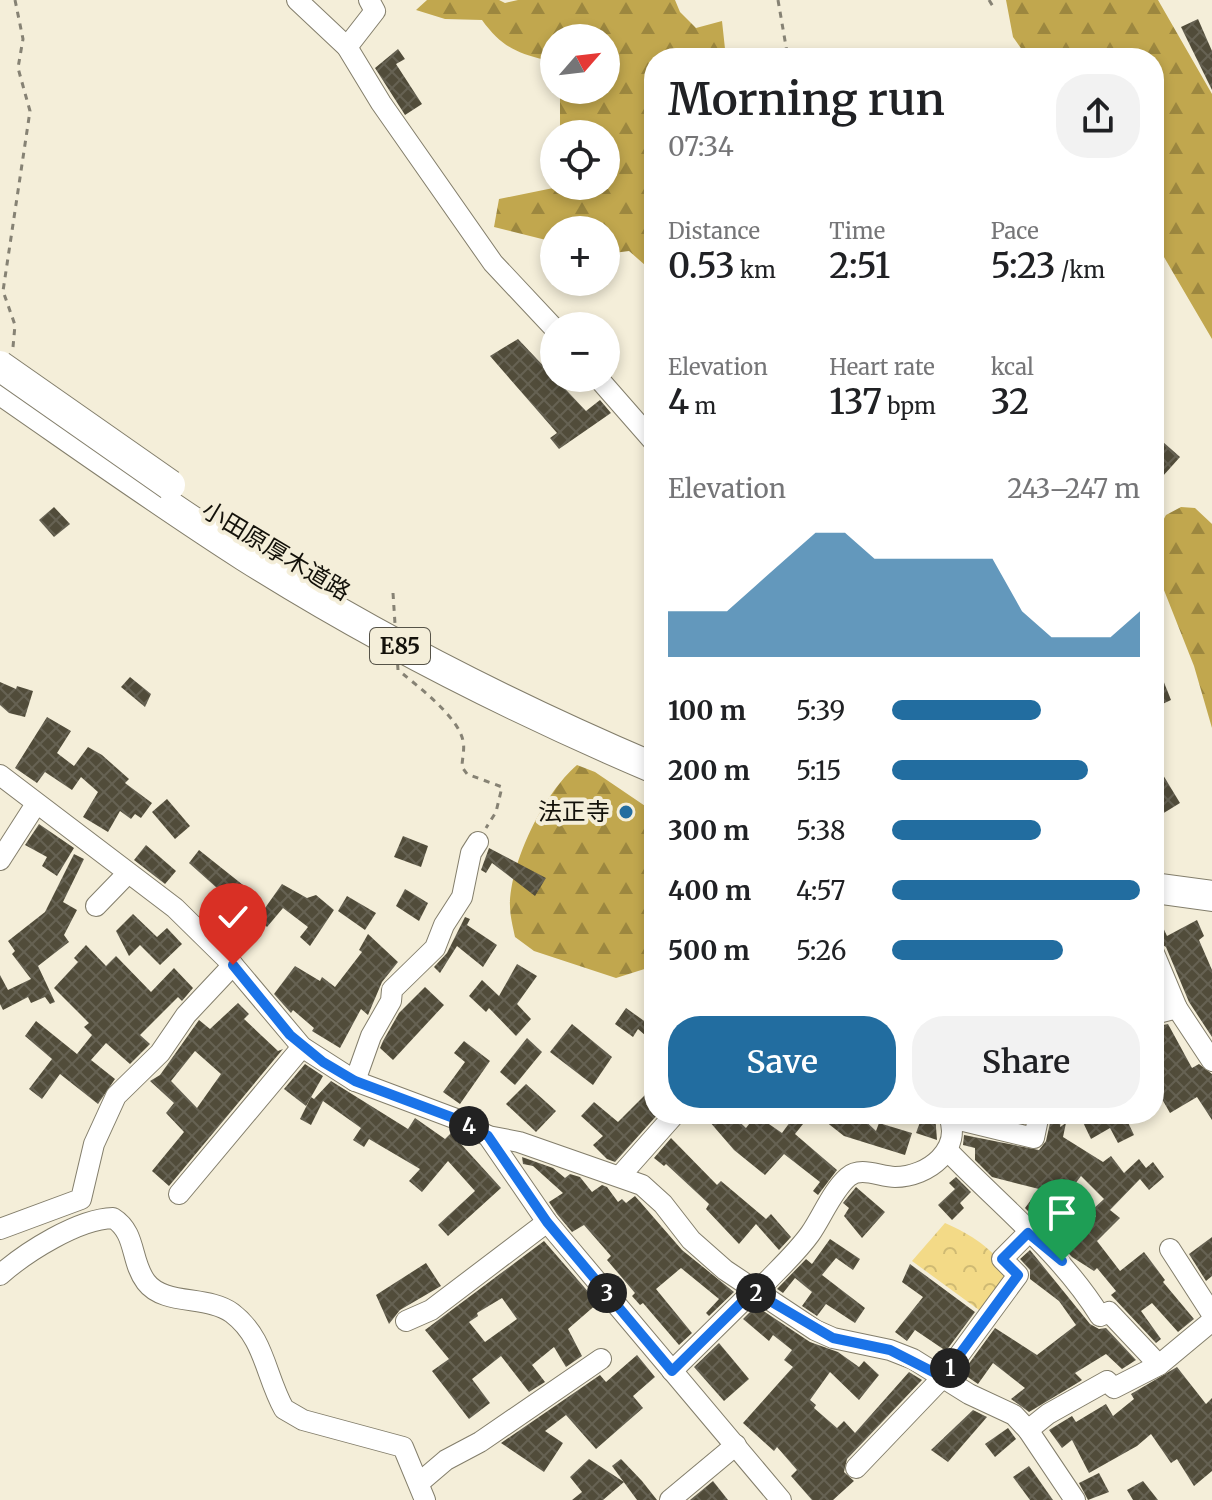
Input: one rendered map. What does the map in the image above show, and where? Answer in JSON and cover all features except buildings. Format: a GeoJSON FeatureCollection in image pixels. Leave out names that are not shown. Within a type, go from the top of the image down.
{"type":"FeatureCollection","features":[{"type":"Feature","properties":{"kind":"highway","name":"小田原厚木道路"},"geometry":{"type":"LineString","coordinates":[[6,363],[247,557],[408,650],[539,719],[644,764]]}},
{"type":"Feature","properties":{"kind":"highway","name":"小田原厚木道路"},"geometry":{"type":"LineString","coordinates":[[0,389],[165,492],[415,634],[548,702],[644,744]]}},
{"type":"Feature","properties":{"kind":"highway"},"geometry":{"type":"LineString","coordinates":[[1164,889],[1212,896]]}},
{"type":"Feature","properties":{"kind":"highway"},"geometry":{"type":"LineString","coordinates":[[1164,908],[1212,914]]}},
{"type":"Feature","properties":{"kind":"street"},"geometry":{"type":"LineString","coordinates":[[297,0],[347,47],[381,103],[493,263],[540,313]]}},
{"type":"Feature","properties":{"kind":"street"},"geometry":{"type":"LineString","coordinates":[[347,47],[375,11],[369,0]]}},
{"type":"Feature","properties":{"kind":"street"},"geometry":{"type":"LineString","coordinates":[[0,381],[6,363]]}},
{"type":"Feature","properties":{"kind":"street"},"geometry":{"type":"LineString","coordinates":[[610,392],[644,431]]}},
{"type":"Feature","properties":{"kind":"street"},"geometry":{"type":"LineString","coordinates":[[0,775],[175,908],[233,965],[302,1047],[355,1081],[459,1120],[488,1136],[519,1142],[620,1176],[650,1190],[691,1240],[754,1292],[833,1338],[890,1350],[1014,1415],[1028,1430],[1075,1500]]}},
{"type":"Feature","properties":{"kind":"street"},"geometry":{"type":"LineString","coordinates":[[0,860],[36,804]]}},
{"type":"Feature","properties":{"kind":"street"},"geometry":{"type":"LineString","coordinates":[[355,1081],[371,1036],[391,1001],[392,990],[435,948],[444,925],[462,897],[471,853],[478,842]]}},
{"type":"Feature","properties":{"kind":"street"},"geometry":{"type":"LineString","coordinates":[[96,906],[128,873]]}},
{"type":"Feature","properties":{"kind":"street"},"geometry":{"type":"LineString","coordinates":[[0,1229],[81,1199],[94,1144],[116,1096],[160,1053],[186,1015],[233,965]]}},
{"type":"Feature","properties":{"kind":"street"},"geometry":{"type":"LineString","coordinates":[[1164,977],[1177,1008],[1212,1061]]}},
{"type":"Feature","properties":{"kind":"street"},"geometry":{"type":"LineString","coordinates":[[1164,1011],[1177,1008]]}},
{"type":"Feature","properties":{"kind":"street"},"geometry":{"type":"LineString","coordinates":[[179,1194],[302,1047]]}},
{"type":"Feature","properties":{"kind":"street"},"geometry":{"type":"LineString","coordinates":[[620,1176],[666,1124]]}},
{"type":"Feature","properties":{"kind":"street"},"geometry":{"type":"LineString","coordinates":[[949,1124],[948,1151],[1028,1233],[1062,1261],[1100,1316],[1109,1312],[1159,1365]]}},
{"type":"Feature","properties":{"kind":"street"},"geometry":{"type":"LineString","coordinates":[[980,1124],[1034,1138],[1037,1124]]}},
{"type":"Feature","properties":{"kind":"street"},"geometry":{"type":"LineString","coordinates":[[488,1136],[547,1222],[781,1500]]}},
{"type":"Feature","properties":{"kind":"street"},"geometry":{"type":"LineString","coordinates":[[672,1371],[808,1236],[848,1177],[859,1172],[897,1177],[924,1170],[948,1151]]}},
{"type":"Feature","properties":{"kind":"street"},"geometry":{"type":"LineString","coordinates":[[0,1275],[18,1259],[84,1223],[113,1218],[130,1235],[146,1284],[163,1294],[214,1302],[233,1314],[259,1342],[284,1409],[303,1420],[403,1447],[422,1491],[446,1460],[480,1442],[601,1359]]}},
{"type":"Feature","properties":{"kind":"street"},"geometry":{"type":"LineString","coordinates":[[406,1321],[431,1310],[547,1222]]}},
{"type":"Feature","properties":{"kind":"street"},"geometry":{"type":"LineString","coordinates":[[856,1468],[943,1377],[1018,1275],[1002,1259],[1028,1233]]}},
{"type":"Feature","properties":{"kind":"street"},"geometry":{"type":"LineString","coordinates":[[1170,1249],[1212,1314]]}},
{"type":"Feature","properties":{"kind":"street"},"geometry":{"type":"LineString","coordinates":[[1028,1430],[1048,1414],[1107,1381],[1114,1388],[1159,1365],[1212,1321]]}},
{"type":"Feature","properties":{"kind":"street"},"geometry":{"type":"LineString","coordinates":[[670,1500],[736,1445]]}},
{"type":"Feature","properties":{"kind":"path"},"geometry":{"type":"LineString","coordinates":[[6,363],[15,325],[3,291],[30,111],[18,68],[23,39],[15,0]]}},
{"type":"Feature","properties":{"kind":"path"},"geometry":{"type":"LineString","coordinates":[[778,0],[786,48]]}},
{"type":"Feature","properties":{"kind":"path"},"geometry":{"type":"LineString","coordinates":[[989,0],[994,8]]}},
{"type":"Feature","properties":{"kind":"path"},"geometry":{"type":"LineString","coordinates":[[393,593],[398,670],[429,694],[458,730],[463,741],[462,767],[467,774],[502,787],[496,812],[478,842]]}},
{"type":"Feature","properties":{"kind":"green space"},"geometry":{"type":"Polygon","coordinates":[[[427,0],[499,0],[505,3],[518,0],[675,0],[680,12],[696,28],[722,21],[725,48],[644,48],[644,264],[629,251],[620,252],[620,216],[540,216],[540,238],[494,227],[499,199],[540,191],[540,200],[620,200],[620,120],[560,120],[560,104],[620,104],[620,24],[540,24],[540,58],[509,47],[482,20],[445,19],[416,10],[427,0]]]}},
{"type":"Feature","properties":{"kind":"green space"},"geometry":{"type":"Polygon","coordinates":[[[1006,0],[1158,0],[1212,94],[1212,339],[1164,257],[1164,48],[1021,48],[1013,37],[1006,0]]]}},
{"type":"Feature","properties":{"kind":"green space"},"geometry":{"type":"Polygon","coordinates":[[[1181,507],[1195,508],[1212,524],[1212,728],[1194,666],[1164,590],[1166,515],[1181,507]]]}},
{"type":"Feature","properties":{"kind":"green space"},"geometry":{"type":"Polygon","coordinates":[[[577,765],[595,772],[644,805],[644,969],[616,978],[534,951],[515,937],[510,906],[522,849],[541,810],[577,765]]]}},
{"type":"Feature","properties":{"kind":"green space"},"geometry":{"type":"Polygon","coordinates":[[[945,1223],[981,1243],[1009,1273],[979,1310],[912,1261],[945,1223]]]}},
{"type":"Feature","properties":{"kind":"place","name":"法正寺"},"geometry":{"type":"Point","coordinates":[626,812]}},
{"type":"Feature","properties":{"kind":"route"},"geometry":{"type":"LineString","coordinates":[[233,965],[290,1035],[323,1062],[355,1081],[459,1120],[488,1136],[547,1222],[672,1371],[753,1291],[815,1330],[833,1338],[890,1350],[913,1359],[943,1377],[1018,1275],[1002,1259],[1028,1233],[1062,1261]]}}]}
